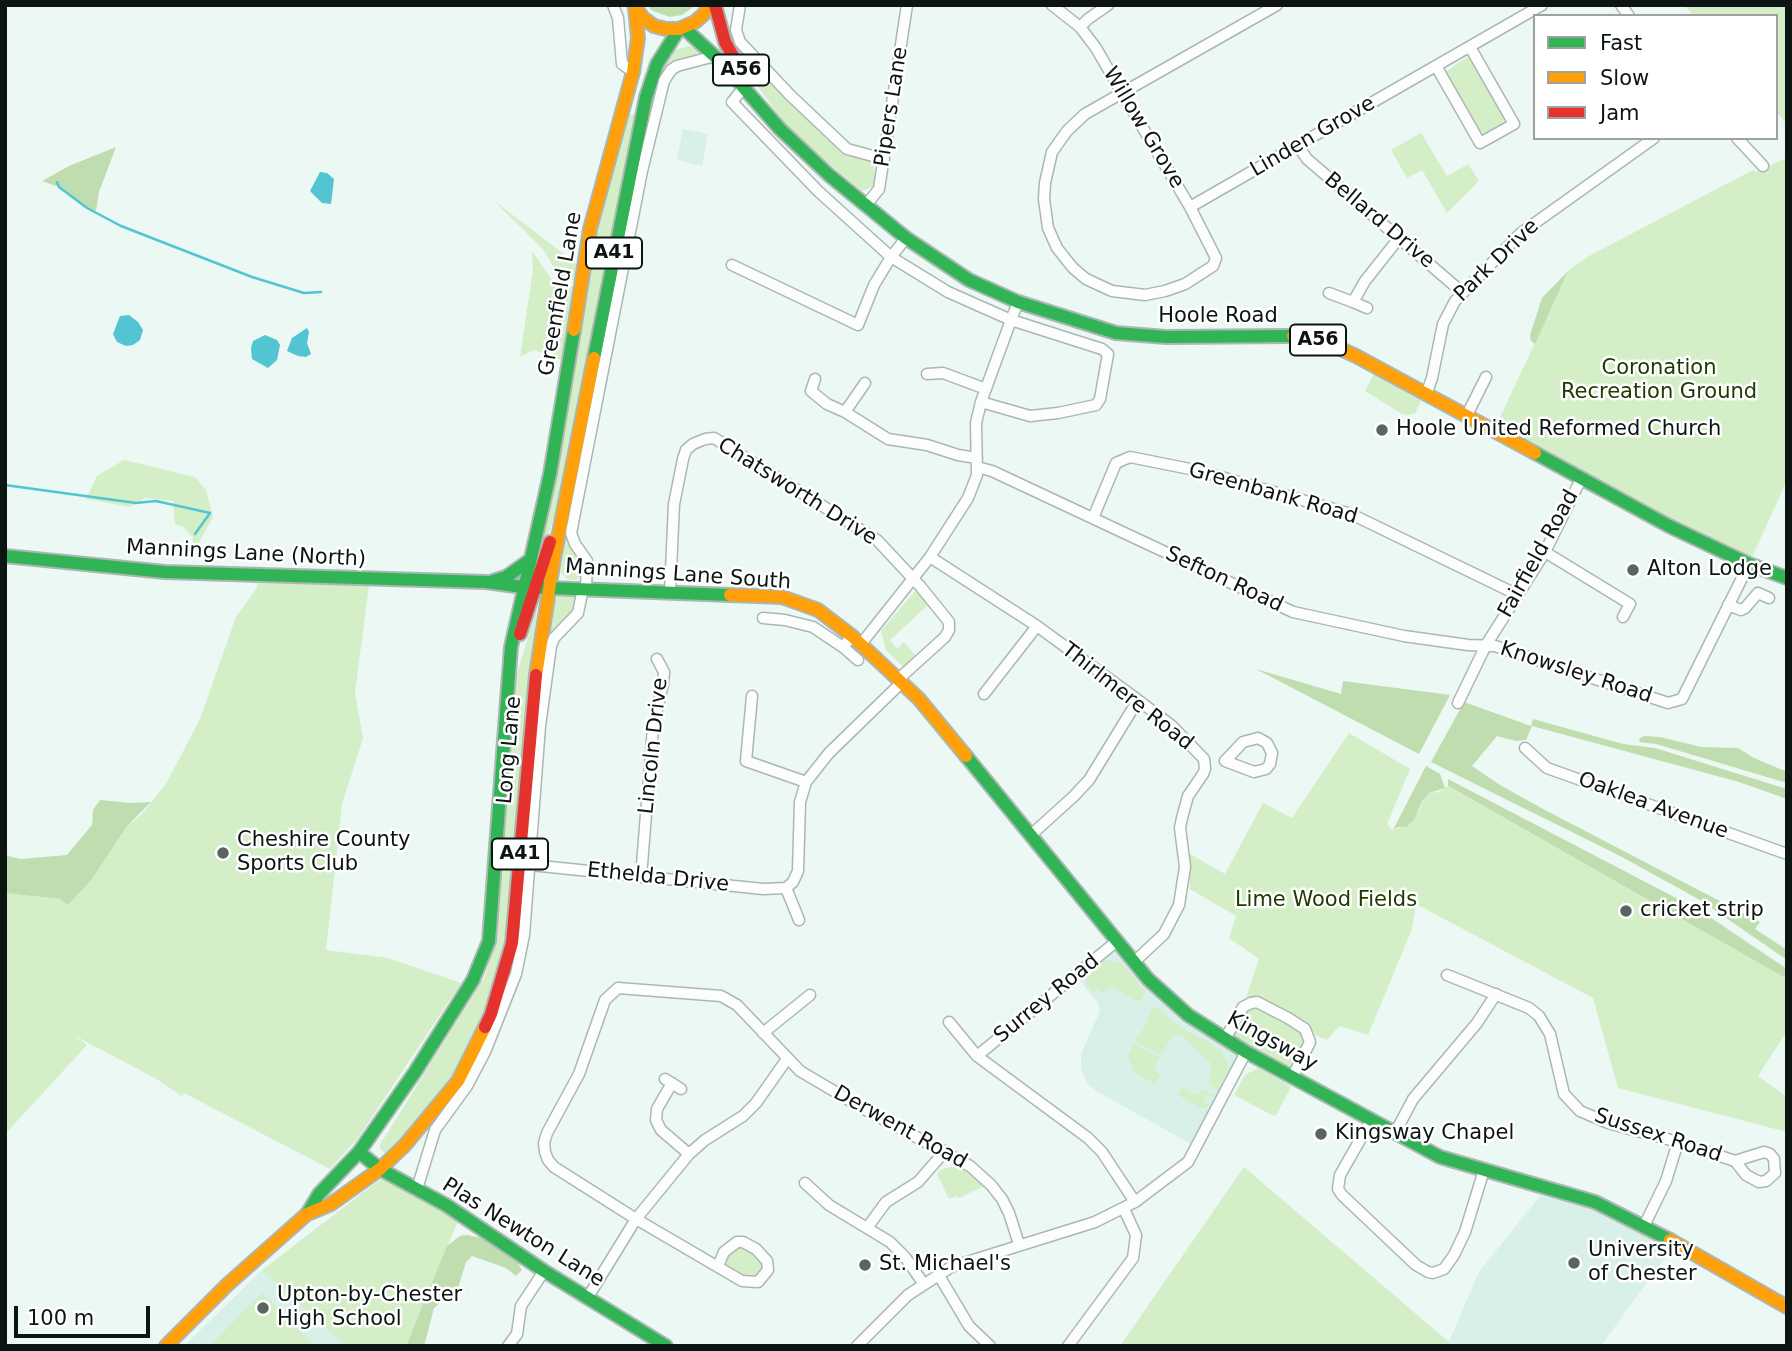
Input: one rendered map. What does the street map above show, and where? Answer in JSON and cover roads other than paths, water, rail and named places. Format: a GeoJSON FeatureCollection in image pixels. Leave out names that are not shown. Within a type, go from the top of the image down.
{"type":"FeatureCollection","features":[{"type":"Feature","properties":{"kind":"main road","name":"Greenfield Lane"},"geometry":{"type":"LineString","coordinates":[[542,587],[569,485],[646,97],[657,64],[682,28],[699,19],[709,5]]}},
{"type":"Feature","properties":{"kind":"main road","name":"Hoole Road"},"geometry":{"type":"LineString","coordinates":[[715,5],[725,43],[780,129]]}},
{"type":"Feature","properties":{"kind":"main road","name":"Greenfield Lane"},"geometry":{"type":"LineString","coordinates":[[523,587],[550,474],[590,229],[633,72],[638,38],[634,7]]}},
{"type":"Feature","properties":{"kind":"main road"},"geometry":{"type":"LineString","coordinates":[[634,7],[654,26],[666,29],[682,28]]}},
{"type":"Feature","properties":{"kind":"main road","name":"Hoole Road"},"geometry":{"type":"LineString","coordinates":[[682,28],[715,56],[780,129],[829,175],[906,239],[948,268],[1018,302],[1116,333],[1166,337],[1314,338],[1356,356],[1659,521],[1749,564],[1787,578]]}},
{"type":"Feature","properties":{"kind":"main road","name":"Mannings Lane (North)"},"geometry":{"type":"LineString","coordinates":[[5,556],[165,572],[485,582],[542,587]]}},
{"type":"Feature","properties":{"kind":"main road","name":"Mannings Lane (North)"},"geometry":{"type":"LineString","coordinates":[[485,582],[506,577],[530,561]]}},
{"type":"Feature","properties":{"kind":"main road","name":"Long Lane"},"geometry":{"type":"LineString","coordinates":[[166,1346],[227,1285],[307,1214],[319,1194],[359,1152],[415,1072],[473,980],[489,940],[509,670],[523,587]]}},
{"type":"Feature","properties":{"kind":"main road"},"geometry":{"type":"LineString","coordinates":[[509,670],[542,587]]}},
{"type":"Feature","properties":{"kind":"main road","name":"Mannings Lane South"},"geometry":{"type":"LineString","coordinates":[[542,587],[782,597],[818,610],[857,640]]}},
{"type":"Feature","properties":{"kind":"main road","name":"Long Lane"},"geometry":{"type":"LineString","coordinates":[[307,1214],[331,1204],[380,1169],[421,1128],[458,1081],[491,1014],[500,989],[513,930],[542,587]]}},
{"type":"Feature","properties":{"kind":"main road","name":"Kingsway"},"geometry":{"type":"LineString","coordinates":[[857,640],[933,715],[1116,941],[1172,1003],[1246,1052],[1440,1157],[1595,1202],[1644,1226],[1787,1307]]}},
{"type":"Feature","properties":{"kind":"main road","name":"Plas Newton Lane"},"geometry":{"type":"LineString","coordinates":[[359,1152],[380,1169],[446,1205],[658,1344]]}},
{"type":"Feature","properties":{"kind":"street"},"geometry":{"type":"LineString","coordinates":[[614,5],[618,18],[622,64],[633,72]]}},
{"type":"Feature","properties":{"kind":"street"},"geometry":{"type":"LineString","coordinates":[[740,5],[736,30],[740,42],[846,149],[884,159]]}},
{"type":"Feature","properties":{"kind":"street","name":"Pipers Lane"},"geometry":{"type":"LineString","coordinates":[[866,205],[879,189],[907,5]]}},
{"type":"Feature","properties":{"kind":"street","name":"Willow Grove"},"geometry":{"type":"LineString","coordinates":[[1052,5],[1080,27],[1096,48],[1190,207],[1213,252],[1215,263],[1205,271],[1176,288],[1155,294],[1136,295],[1112,291],[1086,279],[1057,248],[1048,228],[1044,199],[1052,152],[1079,119],[1122,93]]}},
{"type":"Feature","properties":{"kind":"street"},"geometry":{"type":"LineString","coordinates":[[1080,27],[1108,5]]}},
{"type":"Feature","properties":{"kind":"street"},"geometry":{"type":"LineString","coordinates":[[1122,93],[1277,5]]}},
{"type":"Feature","properties":{"kind":"street","name":"Linden Grove"},"geometry":{"type":"LineString","coordinates":[[1190,207],[1542,5]]}},
{"type":"Feature","properties":{"kind":"street"},"geometry":{"type":"LineString","coordinates":[[1436,66],[1480,143],[1514,124],[1470,47]]}},
{"type":"Feature","properties":{"kind":"street"},"geometry":{"type":"LineString","coordinates":[[585,588],[587,561],[572,539],[571,533],[642,171],[664,81],[677,66],[715,56]]}},
{"type":"Feature","properties":{"kind":"street"},"geometry":{"type":"LineString","coordinates":[[744,87],[732,102],[818,191],[891,257],[948,292],[1011,320],[1102,349],[1108,354],[1109,361],[1100,399],[1096,405],[1058,414],[1030,416],[981,402]]}},
{"type":"Feature","properties":{"kind":"street","name":"Park Drive"},"geometry":{"type":"LineString","coordinates":[[1426,395],[1445,316],[1452,304],[1527,228],[1651,140]]}},
{"type":"Feature","properties":{"kind":"street"},"geometry":{"type":"LineString","coordinates":[[1739,140],[1763,166]]}},
{"type":"Feature","properties":{"kind":"street","name":"Bellard Drive"},"geometry":{"type":"LineString","coordinates":[[1298,146],[1307,159],[1462,293]]}},
{"type":"Feature","properties":{"kind":"street"},"geometry":{"type":"LineString","coordinates":[[732,265],[863,328],[874,285],[906,239]]}},
{"type":"Feature","properties":{"kind":"street"},"geometry":{"type":"LineString","coordinates":[[1353,302],[1365,282],[1399,239]]}},
{"type":"Feature","properties":{"kind":"street"},"geometry":{"type":"LineString","coordinates":[[1329,293],[1367,308]]}},
{"type":"Feature","properties":{"kind":"street"},"geometry":{"type":"LineString","coordinates":[[843,647],[857,640],[914,579],[968,498],[976,482],[976,423],[981,402],[1018,302]]}},
{"type":"Feature","properties":{"kind":"street"},"geometry":{"type":"LineString","coordinates":[[927,374],[943,373],[986,390]]}},
{"type":"Feature","properties":{"kind":"street"},"geometry":{"type":"LineString","coordinates":[[1466,417],[1486,377]]}},
{"type":"Feature","properties":{"kind":"street","name":"Sefton Road"},"geometry":{"type":"LineString","coordinates":[[815,379],[811,391],[827,404],[888,439],[927,445],[977,463],[1293,612],[1404,636],[1486,645]]}},
{"type":"Feature","properties":{"kind":"street"},"geometry":{"type":"LineString","coordinates":[[845,412],[865,383]]}},
{"type":"Feature","properties":{"kind":"street","name":"Chatsworth Drive"},"geometry":{"type":"LineString","coordinates":[[670,592],[674,504],[683,459],[686,450],[693,444],[714,438],[877,540],[946,617],[949,627],[945,637],[900,680]]}},
{"type":"Feature","properties":{"kind":"street","name":"Greenbank Road"},"geometry":{"type":"LineString","coordinates":[[1093,518],[1116,464],[1130,457],[1200,471],[1352,514],[1518,595]]}},
{"type":"Feature","properties":{"kind":"street","name":"Fairfield Road"},"geometry":{"type":"LineString","coordinates":[[1458,702],[1486,645],[1545,552],[1581,479]]}},
{"type":"Feature","properties":{"kind":"street"},"geometry":{"type":"LineString","coordinates":[[1545,552],[1630,604],[1623,617]]}},
{"type":"Feature","properties":{"kind":"street","name":"Thirlmere Road"},"geometry":{"type":"LineString","coordinates":[[930,557],[1037,626],[1138,700],[1172,726],[1204,759],[1205,769],[1188,796],[1180,828],[1185,867],[1179,905],[1164,934],[1134,962]]}},
{"type":"Feature","properties":{"kind":"street","name":"Knowsley Road"},"geometry":{"type":"LineString","coordinates":[[1486,645],[1668,703],[1682,699],[1749,564]]}},
{"type":"Feature","properties":{"kind":"street","name":"Long Lane"},"geometry":{"type":"LineString","coordinates":[[417,1189],[435,1130],[467,1086],[485,1052],[516,974],[524,935],[540,726],[551,646],[554,638],[578,613],[585,588]]}},
{"type":"Feature","properties":{"kind":"street"},"geometry":{"type":"LineString","coordinates":[[1728,605],[1741,610],[1758,593],[1769,598]]}},
{"type":"Feature","properties":{"kind":"street"},"geometry":{"type":"LineString","coordinates":[[769,616],[813,627],[858,660]]}},
{"type":"Feature","properties":{"kind":"street"},"geometry":{"type":"LineString","coordinates":[[984,694],[1037,626]]}},
{"type":"Feature","properties":{"kind":"street","name":"Lincoln Drive"},"geometry":{"type":"LineString","coordinates":[[641,877],[653,727],[664,673],[657,659]]}},
{"type":"Feature","properties":{"kind":"street"},"geometry":{"type":"LineString","coordinates":[[799,920],[786,888],[793,882],[798,871],[800,802],[806,782],[829,752],[899,685],[900,680]]}},
{"type":"Feature","properties":{"kind":"street"},"geometry":{"type":"LineString","coordinates":[[752,696],[746,761],[806,782]]}},
{"type":"Feature","properties":{"kind":"street"},"geometry":{"type":"LineString","coordinates":[[1031,835],[1089,780],[1138,700]]}},
{"type":"Feature","properties":{"kind":"street"},"geometry":{"type":"LineString","coordinates":[[1205,769],[1225,761],[1243,742],[1253,737],[1267,743],[1272,753],[1270,764],[1260,772],[1248,771],[1225,761]]}},
{"type":"Feature","properties":{"kind":"street","name":"Oaklea Avenue"},"geometry":{"type":"LineString","coordinates":[[1525,748],[1548,768],[1787,854]]}},
{"type":"Feature","properties":{"kind":"street","name":"Ethelda Drive"},"geometry":{"type":"LineString","coordinates":[[531,865],[763,889],[786,888]]}},
{"type":"Feature","properties":{"kind":"street","name":"Surrey Road"},"geometry":{"type":"LineString","coordinates":[[977,1056],[1116,941]]}},
{"type":"Feature","properties":{"kind":"street","name":"Sussex Road"},"geometry":{"type":"LineString","coordinates":[[1447,975],[1528,1008],[1546,1025],[1564,1094],[1580,1111],[1608,1123],[1735,1161]]}},
{"type":"Feature","properties":{"kind":"street","name":"Derwent Road"},"geometry":{"type":"LineString","coordinates":[[636,1219],[554,1167],[548,1160],[544,1143],[579,1074],[605,1000],[618,989],[628,988],[721,996],[737,1005],[800,1071],[970,1166],[991,1185],[1009,1213],[1019,1244]]}},
{"type":"Feature","properties":{"kind":"street"},"geometry":{"type":"LineString","coordinates":[[1395,1133],[1413,1099],[1477,1023],[1496,994]]}},
{"type":"Feature","properties":{"kind":"street"},"geometry":{"type":"LineString","coordinates":[[763,1032],[810,995]]}},
{"type":"Feature","properties":{"kind":"street"},"geometry":{"type":"LineString","coordinates":[[1225,1039],[1242,1007],[1251,1003],[1257,1002],[1288,1018],[1305,1029],[1310,1042],[1293,1076]]}},
{"type":"Feature","properties":{"kind":"street"},"geometry":{"type":"LineString","coordinates":[[949,1022],[977,1056],[1088,1138],[1102,1152],[1135,1202]]}},
{"type":"Feature","properties":{"kind":"street"},"geometry":{"type":"LineString","coordinates":[[857,1346],[894,1307],[938,1274],[965,1261],[1095,1222],[1135,1202],[1188,1161],[1246,1052]]}},
{"type":"Feature","properties":{"kind":"street"},"geometry":{"type":"LineString","coordinates":[[588,1297],[636,1219],[689,1154],[705,1140],[743,1116],[756,1103],[787,1059]]}},
{"type":"Feature","properties":{"kind":"street"},"geometry":{"type":"LineString","coordinates":[[681,1089],[668,1081],[657,1109],[656,1120],[661,1130],[689,1154]]}},
{"type":"Feature","properties":{"kind":"street"},"geometry":{"type":"LineString","coordinates":[[1372,1119],[1340,1175],[1338,1189],[1416,1265],[1428,1272],[1444,1269],[1454,1255],[1465,1232],[1484,1170]]}},
{"type":"Feature","properties":{"kind":"street"},"geometry":{"type":"LineString","coordinates":[[1644,1226],[1666,1181],[1678,1142]]}},
{"type":"Feature","properties":{"kind":"street"},"geometry":{"type":"LineString","coordinates":[[867,1228],[879,1209],[918,1182],[945,1151]]}},
{"type":"Feature","properties":{"kind":"street"},"geometry":{"type":"LineString","coordinates":[[805,1184],[829,1205],[899,1249],[923,1283]]}},
{"type":"Feature","properties":{"kind":"street"},"geometry":{"type":"LineString","coordinates":[[1068,1346],[1133,1258],[1136,1235],[1124,1209]]}},
{"type":"Feature","properties":{"kind":"street"},"geometry":{"type":"LineString","coordinates":[[636,1219],[741,1281],[758,1282],[768,1270],[766,1261],[756,1250],[743,1242],[737,1242],[724,1252],[718,1266]]}},
{"type":"Feature","properties":{"kind":"street"},"geometry":{"type":"LineString","coordinates":[[508,1346],[517,1334],[521,1306],[544,1271]]}},
{"type":"Feature","properties":{"kind":"street"},"geometry":{"type":"LineString","coordinates":[[938,1274],[969,1326],[990,1346]]}},
{"type":"Feature","properties":{"kind":"water"},"geometry":{"type":"Polygon","coordinates":[[[320,172],[327,173],[334,179],[331,204],[322,203],[310,191],[320,172]]]}},
{"type":"Feature","properties":{"kind":"water"},"geometry":{"type":"Polygon","coordinates":[[[129,315],[143,330],[140,340],[126,346],[117,342],[113,334],[120,316],[129,315]]]}},
{"type":"Feature","properties":{"kind":"water"},"geometry":{"type":"Polygon","coordinates":[[[307,328],[307,343],[311,354],[306,357],[298,356],[287,351],[292,338],[307,328]]]}},
{"type":"Feature","properties":{"kind":"water"},"geometry":{"type":"Polygon","coordinates":[[[265,335],[277,340],[280,345],[277,360],[268,368],[252,359],[251,348],[253,341],[265,335]]]}},
{"type":"Feature","properties":{"kind":"waterway"},"geometry":{"type":"LineString","coordinates":[[57,182],[59,187],[87,208],[121,226],[252,277],[304,293],[321,292]]}},
{"type":"Feature","properties":{"kind":"waterway"},"geometry":{"type":"LineString","coordinates":[[5,485],[136,503],[156,501],[210,513],[195,534]]}},
{"type":"Feature","properties":{"kind":"place","name":"Hoole United Reformed Church"},"geometry":{"type":"Point","coordinates":[1382,430]}},
{"type":"Feature","properties":{"kind":"place","name":"Alton Lodge"},"geometry":{"type":"Point","coordinates":[1633,570]}},
{"type":"Feature","properties":{"kind":"place","name":"Cheshire County Sports Club"},"geometry":{"type":"Point","coordinates":[223,853]}},
{"type":"Feature","properties":{"kind":"place","name":"cricket strip"},"geometry":{"type":"Point","coordinates":[1626,911]}},
{"type":"Feature","properties":{"kind":"place","name":"Kingsway Chapel"},"geometry":{"type":"Point","coordinates":[1321,1134]}},
{"type":"Feature","properties":{"kind":"place","name":"University of Chester"},"geometry":{"type":"Point","coordinates":[1574,1263]}},
{"type":"Feature","properties":{"kind":"place","name":"St. Michael's"},"geometry":{"type":"Point","coordinates":[865,1265]}},
{"type":"Feature","properties":{"kind":"place","name":"Upton-by-Chester High School"},"geometry":{"type":"Point","coordinates":[263,1308]}},
{"type":"Feature","properties":{"kind":"park label","name":"Coronation Recreation Ground"},"geometry":{"type":"Point","coordinates":[1659,381]}},
{"type":"Feature","properties":{"kind":"park label","name":"Lime Wood Fields"},"geometry":{"type":"Point","coordinates":[1326,901]}}]}
